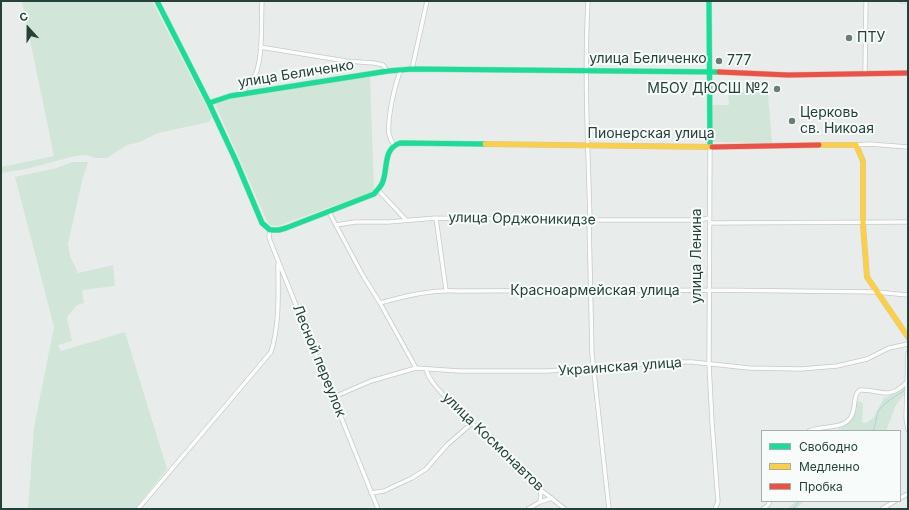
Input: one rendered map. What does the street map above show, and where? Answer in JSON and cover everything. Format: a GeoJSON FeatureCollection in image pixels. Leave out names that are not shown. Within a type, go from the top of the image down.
{"type":"FeatureCollection","features":[{"type":"Feature","properties":{"kind":"street"},"geometry":{"type":"LineString","coordinates":[[157,1],[236,161],[262,223],[270,230],[286,228],[369,197],[378,190],[382,182],[389,152],[394,145],[390,140],[389,127],[394,90],[401,70]]}},
{"type":"Feature","properties":{"kind":"street"},"geometry":{"type":"LineString","coordinates":[[240,94],[249,85],[259,62],[262,1]]}},
{"type":"Feature","properties":{"kind":"street"},"geometry":{"type":"LineString","coordinates":[[412,69],[427,1]]}},
{"type":"Feature","properties":{"kind":"street"},"geometry":{"type":"LineString","coordinates":[[588,1],[586,31],[592,354],[608,509]]}},
{"type":"Feature","properties":{"kind":"street","name":"улица Ленина"},"geometry":{"type":"LineString","coordinates":[[710,1],[709,290],[712,422],[718,502],[715,509]]}},
{"type":"Feature","properties":{"kind":"street"},"geometry":{"type":"LineString","coordinates":[[865,73],[866,1]]}},
{"type":"Feature","properties":{"kind":"street"},"geometry":{"type":"LineString","coordinates":[[902,1],[908,1]]}},
{"type":"Feature","properties":{"kind":"street","name":"улица Беличенко"},"geometry":{"type":"LineString","coordinates":[[260,47],[346,61],[374,63],[383,65],[388,71]]}},
{"type":"Feature","properties":{"kind":"street","name":"улица Беличенко"},"geometry":{"type":"LineString","coordinates":[[208,102],[240,94],[388,71],[412,69],[710,72],[788,75],[908,73]]}},
{"type":"Feature","properties":{"kind":"street","name":"Пионерская улица"},"geometry":{"type":"LineString","coordinates":[[394,145],[400,142],[710,147],[869,144],[908,147]]}},
{"type":"Feature","properties":{"kind":"street"},"geometry":{"type":"LineString","coordinates":[[856,145],[862,161],[865,267],[867,277],[908,337]]}},
{"type":"Feature","properties":{"kind":"street"},"geometry":{"type":"LineString","coordinates":[[378,190],[406,220]]}},
{"type":"Feature","properties":{"kind":"street"},"geometry":{"type":"LineString","coordinates":[[329,212],[362,274],[416,368]]}},
{"type":"Feature","properties":{"kind":"street"},"geometry":{"type":"LineString","coordinates":[[436,218],[446,290]]}},
{"type":"Feature","properties":{"kind":"street","name":"улица Орджоникидзе"},"geometry":{"type":"LineString","coordinates":[[336,225],[355,222],[388,222],[436,218],[698,220],[710,218]]}},
{"type":"Feature","properties":{"kind":"street"},"geometry":{"type":"LineString","coordinates":[[710,223],[864,221],[908,222]]}},
{"type":"Feature","properties":{"kind":"street","name":"Лесной переулок"},"geometry":{"type":"LineString","coordinates":[[270,230],[269,237],[271,243],[378,509]]}},
{"type":"Feature","properties":{"kind":"street"},"geometry":{"type":"LineString","coordinates":[[138,509],[271,352],[276,337],[278,318],[278,261]]}},
{"type":"Feature","properties":{"kind":"street","name":"Красноармейская улица"},"geometry":{"type":"LineString","coordinates":[[380,303],[401,297],[446,290],[709,290],[876,292],[908,295]]}},
{"type":"Feature","properties":{"kind":"street","name":"Украинская улица"},"geometry":{"type":"LineString","coordinates":[[334,397],[371,381],[416,368],[459,371],[548,371],[675,362],[776,369],[837,366],[867,359],[889,348],[908,344]]}},
{"type":"Feature","properties":{"kind":"street"},"geometry":{"type":"LineString","coordinates":[[908,353],[906,382],[906,418],[908,430]]}},
{"type":"Feature","properties":{"kind":"street","name":"улица Космонавтов"},"geometry":{"type":"LineString","coordinates":[[426,369],[435,385],[471,424],[541,490],[565,509]]}},
{"type":"Feature","properties":{"kind":"street"},"geometry":{"type":"LineString","coordinates":[[812,430],[846,423],[853,412],[856,393],[860,390],[890,393],[899,390],[906,382]]}},
{"type":"Feature","properties":{"kind":"street"},"geometry":{"type":"LineString","coordinates":[[371,492],[384,491],[426,469],[447,445],[471,424]]}},
{"type":"Feature","properties":{"kind":"street"},"geometry":{"type":"LineString","coordinates":[[540,502],[541,490]]}},
{"type":"Feature","properties":{"kind":"street"},"geometry":{"type":"LineString","coordinates":[[528,509],[540,502],[552,498]]}},
{"type":"Feature","properties":{"kind":"street"},"geometry":{"type":"LineString","coordinates":[[882,509],[893,502]]}},
{"type":"Feature","properties":{"kind":"green space"},"geometry":{"type":"Polygon","coordinates":[[[22,1],[152,1],[212,117],[209,122],[158,133],[140,142],[127,145],[107,158],[95,158],[86,155],[75,156],[26,169],[1,173],[1,167],[54,156],[22,1]]]}},
{"type":"Feature","properties":{"kind":"green space"},"geometry":{"type":"Polygon","coordinates":[[[370,76],[374,191],[278,226],[270,225],[216,106],[217,103],[235,97],[370,76]]]}},
{"type":"Feature","properties":{"kind":"green space"},"geometry":{"type":"Polygon","coordinates":[[[728,92],[768,93],[772,143],[712,142],[713,105],[729,105],[728,92]]]}},
{"type":"Feature","properties":{"kind":"green space"},"geometry":{"type":"Polygon","coordinates":[[[72,162],[88,162],[82,181],[68,244],[70,256],[78,273],[113,265],[115,286],[82,290],[84,303],[77,305],[67,317],[72,341],[58,345],[61,351],[125,332],[167,469],[135,509],[28,509],[34,427],[54,327],[15,177],[57,168],[72,162]]]}},
{"type":"Feature","properties":{"kind":"green space"},"geometry":{"type":"Polygon","coordinates":[[[906,386],[905,394],[896,405],[886,430],[839,430],[839,428],[850,422],[856,401],[863,404],[862,423],[866,423],[873,418],[884,398],[899,392],[906,386]]]}},
{"type":"Feature","properties":{"kind":"green space"},"geometry":{"type":"Polygon","coordinates":[[[795,502],[803,502],[796,509],[787,509],[795,502]]]}},
{"type":"Feature","properties":{"kind":"waterway"},"geometry":{"type":"LineString","coordinates":[[873,430],[880,408],[905,390]]}},
{"type":"Feature","properties":{"kind":"waterway"},"geometry":{"type":"LineString","coordinates":[[793,509],[798,502]]}},
{"type":"Feature","properties":{"kind":"traffic: fast"},"geometry":{"type":"LineString","coordinates":[[157,1],[209,103],[236,161],[262,223],[270,230],[286,228],[374,194],[381,186],[388,154],[400,143],[485,144]]}},
{"type":"Feature","properties":{"kind":"traffic: fast"},"geometry":{"type":"LineString","coordinates":[[709,1],[710,147]]}},
{"type":"Feature","properties":{"kind":"traffic: fast"},"geometry":{"type":"LineString","coordinates":[[209,103],[230,96],[388,71],[412,69],[719,72]]}},
{"type":"Feature","properties":{"kind":"traffic: slow"},"geometry":{"type":"LineString","coordinates":[[485,144],[712,147]]}},
{"type":"Feature","properties":{"kind":"traffic: slow"},"geometry":{"type":"LineString","coordinates":[[819,145],[856,145],[863,161],[863,225],[867,277],[908,337]]}},
{"type":"Feature","properties":{"kind":"traffic: jam"},"geometry":{"type":"LineString","coordinates":[[719,72],[788,75],[908,73]]}},
{"type":"Feature","properties":{"kind":"traffic: jam"},"geometry":{"type":"LineString","coordinates":[[712,147],[819,145]]}},
{"type":"Feature","properties":{"kind":"place","name":"ПТУ"},"geometry":{"type":"Point","coordinates":[849,38]}},
{"type":"Feature","properties":{"kind":"place","name":"777"},"geometry":{"type":"Point","coordinates":[719,61]}},
{"type":"Feature","properties":{"kind":"place","name":"МБОУ ДЮСШ №2"},"geometry":{"type":"Point","coordinates":[777,89]}},
{"type":"Feature","properties":{"kind":"place","name":"Церковь св. Никоая"},"geometry":{"type":"Point","coordinates":[792,121]}}]}
